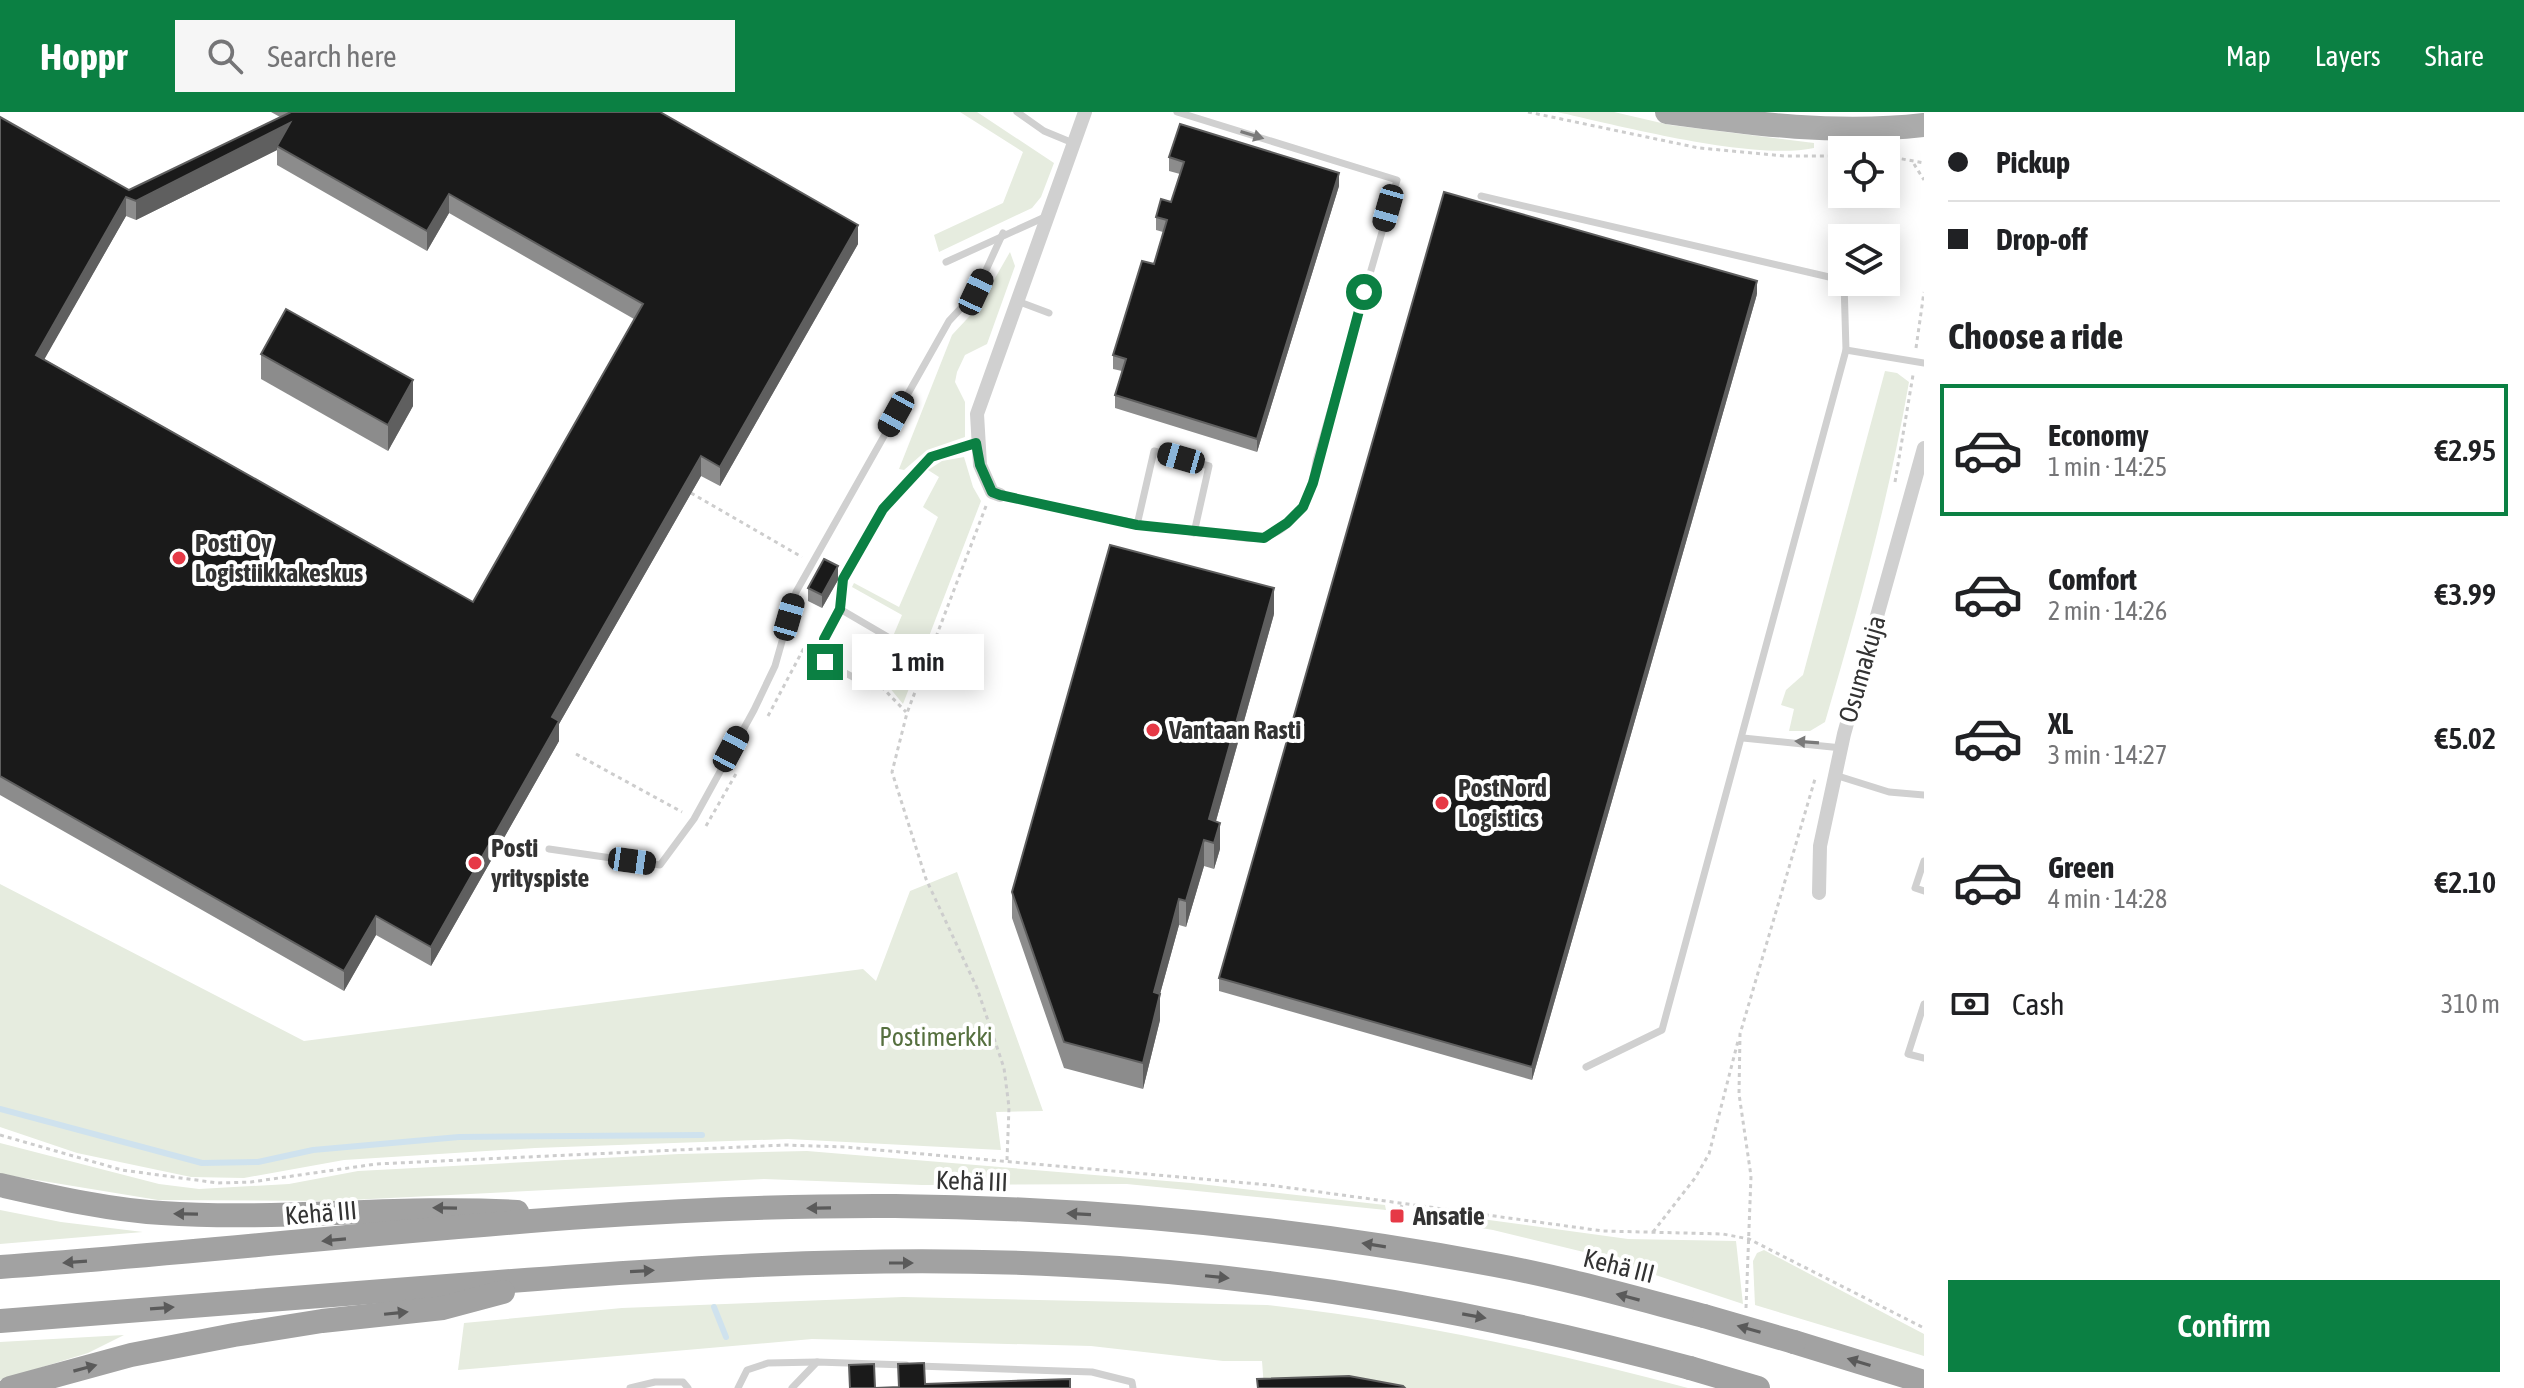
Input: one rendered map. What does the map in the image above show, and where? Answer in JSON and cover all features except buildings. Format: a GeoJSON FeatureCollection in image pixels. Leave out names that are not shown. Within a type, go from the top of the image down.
{"type":"FeatureCollection","features":[{"type":"Feature","properties":{"kind":"highway"},"geometry":{"type":"LineString","coordinates":[[0,1185],[161,1213],[268,1215],[444,1208],[607,1218]]}},
{"type":"Feature","properties":{"kind":"highway","name":"Kehä III"},"geometry":{"type":"LineString","coordinates":[[0,1267],[607,1218],[892,1206],[1157,1218],[1322,1236],[1498,1265],[1704,1316],[1924,1382]]}},
{"type":"Feature","properties":{"kind":"highway"},"geometry":{"type":"LineString","coordinates":[[0,1321],[564,1276],[800,1263],[994,1262],[1139,1270],[1349,1293],[1507,1322],[1758,1388]]}},
{"type":"Feature","properties":{"kind":"highway"},"geometry":{"type":"LineString","coordinates":[[10,1388],[131,1355],[234,1335],[443,1308],[564,1276]]}},
{"type":"Feature","properties":{"kind":"main road"},"geometry":{"type":"LineString","coordinates":[[1667,112],[1783,128],[1871,131],[1924,125]]}},
{"type":"Feature","properties":{"kind":"street"},"geometry":{"type":"LineString","coordinates":[[1000,495],[992,492],[980,465],[976,443],[977,414],[1085,112]]}},
{"type":"Feature","properties":{"kind":"street","name":"Osumakuja"},"geometry":{"type":"LineString","coordinates":[[1819,893],[1820,846],[1842,748],[1924,448]]}},
{"type":"Feature","properties":{"kind":"lane"},"geometry":{"type":"LineString","coordinates":[[1017,112],[1044,131],[1073,143]]}},
{"type":"Feature","properties":{"kind":"lane"},"geometry":{"type":"LineString","coordinates":[[1000,495],[1137,525],[1264,538],[1287,523],[1303,507],[1313,483],[1316,461],[1397,180],[1177,112]]}},
{"type":"Feature","properties":{"kind":"lane"},"geometry":{"type":"LineString","coordinates":[[1481,196],[1828,277]]}},
{"type":"Feature","properties":{"kind":"lane"},"geometry":{"type":"LineString","coordinates":[[946,262],[1003,233],[1045,217]]}},
{"type":"Feature","properties":{"kind":"lane"},"geometry":{"type":"LineString","coordinates":[[549,849],[660,865],[694,819],[775,666],[796,592],[949,321],[976,292],[1003,233]]}},
{"type":"Feature","properties":{"kind":"lane"},"geometry":{"type":"LineString","coordinates":[[1586,1067],[1662,1030],[1846,350],[1844,296]]}},
{"type":"Feature","properties":{"kind":"lane"},"geometry":{"type":"LineString","coordinates":[[1017,301],[1049,313]]}},
{"type":"Feature","properties":{"kind":"lane"},"geometry":{"type":"LineString","coordinates":[[1846,350],[1924,363]]}},
{"type":"Feature","properties":{"kind":"lane"},"geometry":{"type":"LineString","coordinates":[[864,683],[825,662],[824,639],[840,609],[843,579],[883,509],[931,457],[976,443]]}},
{"type":"Feature","properties":{"kind":"lane"},"geometry":{"type":"LineString","coordinates":[[1137,525],[1154,451],[1209,466],[1194,533]]}},
{"type":"Feature","properties":{"kind":"lane"},"geometry":{"type":"LineString","coordinates":[[840,609],[893,640]]}},
{"type":"Feature","properties":{"kind":"lane"},"geometry":{"type":"LineString","coordinates":[[1743,738],[1842,748]]}},
{"type":"Feature","properties":{"kind":"lane"},"geometry":{"type":"LineString","coordinates":[[1838,776],[1889,792],[1924,795]]}},
{"type":"Feature","properties":{"kind":"lane"},"geometry":{"type":"LineString","coordinates":[[1924,861],[1915,888],[1924,891]]}},
{"type":"Feature","properties":{"kind":"lane"},"geometry":{"type":"LineString","coordinates":[[1924,1004],[1908,1054],[1924,1058]]}},
{"type":"Feature","properties":{"kind":"lane"},"geometry":{"type":"LineString","coordinates":[[792,1388],[817,1362]]}},
{"type":"Feature","properties":{"kind":"lane"},"geometry":{"type":"LineString","coordinates":[[738,1388],[747,1370],[768,1363],[817,1362],[1092,1372],[1132,1382],[1133,1388]]}},
{"type":"Feature","properties":{"kind":"lane"},"geometry":{"type":"LineString","coordinates":[[630,1388],[670,1380],[683,1382],[688,1388]]}},
{"type":"Feature","properties":{"kind":"path"},"geometry":{"type":"LineString","coordinates":[[1528,112],[1699,148],[1785,156],[1828,156]]}},
{"type":"Feature","properties":{"kind":"path"},"geometry":{"type":"LineString","coordinates":[[1900,160],[1924,163]]}},
{"type":"Feature","properties":{"kind":"path"},"geometry":{"type":"LineString","coordinates":[[1914,164],[1924,180]]}},
{"type":"Feature","properties":{"kind":"path"},"geometry":{"type":"LineString","coordinates":[[1893,493],[1924,292]]}},
{"type":"Feature","properties":{"kind":"path"},"geometry":{"type":"LineString","coordinates":[[691,493],[800,555]]}},
{"type":"Feature","properties":{"kind":"path"},"geometry":{"type":"LineString","coordinates":[[983,514],[907,713],[892,772],[926,879],[977,988],[1004,1068],[1009,1107],[1007,1161]]}},
{"type":"Feature","properties":{"kind":"path"},"geometry":{"type":"LineString","coordinates":[[864,683],[878,681],[907,713]]}},
{"type":"Feature","properties":{"kind":"path"},"geometry":{"type":"LineString","coordinates":[[1652,1234],[1695,1178],[1709,1154],[1740,1034],[1826,744]]}},
{"type":"Feature","properties":{"kind":"path"},"geometry":{"type":"LineString","coordinates":[[1740,1034],[1739,1094],[1751,1176],[1746,1316]]}},
{"type":"Feature","properties":{"kind":"path"},"geometry":{"type":"LineString","coordinates":[[0,1135],[122,1170],[218,1183],[251,1182],[376,1164],[715,1146],[845,1147],[1269,1185],[1652,1234],[1711,1233],[1749,1239],[1924,1328]]}},
{"type":"Feature","properties":{"kind":"path"},"geometry":{"type":"LineString","coordinates":[[1397,1216],[1403,1203]]}},
{"type":"Feature","properties":{"kind":"green space"},"geometry":{"type":"Polygon","coordinates":[[[960,112],[977,112],[1054,163],[1041,197],[1032,208],[939,252],[934,235],[1003,203],[1023,152],[960,112]]]}},
{"type":"Feature","properties":{"kind":"green space"},"geometry":{"type":"Polygon","coordinates":[[[1557,112],[1614,112],[1670,125],[1814,143],[1814,148],[1788,151],[1723,146],[1557,112]]]}},
{"type":"Feature","properties":{"kind":"green space"},"geometry":{"type":"Polygon","coordinates":[[[1010,252],[1015,266],[987,344],[965,355],[957,372],[955,382],[965,402],[965,437],[927,450],[904,470],[899,469],[952,335],[979,306],[1010,252]]]}},
{"type":"Feature","properties":{"kind":"green space"},"geometry":{"type":"Polygon","coordinates":[[[1885,371],[1897,373],[1909,382],[1861,596],[1825,722],[1810,731],[1789,731],[1794,709],[1781,705],[1786,690],[1803,675],[1885,371]]]}},
{"type":"Feature","properties":{"kind":"green space"},"geometry":{"type":"Polygon","coordinates":[[[964,457],[973,487],[981,501],[903,704],[880,676],[880,667],[902,615],[852,587],[854,583],[899,607],[938,517],[923,507],[939,477],[928,470],[942,461],[964,457]]]}},
{"type":"Feature","properties":{"kind":"green space","name":"Postimerkki"},"geometry":{"type":"Polygon","coordinates":[[[957,872],[1043,1111],[996,1112],[1001,1150],[788,1139],[535,1148],[344,1160],[244,1178],[191,1177],[77,1153],[0,1127],[0,884],[304,1041],[863,969],[876,981],[910,891],[957,872]]]}},
{"type":"Feature","properties":{"kind":"green space"},"geometry":{"type":"Polygon","coordinates":[[[0,1143],[159,1184],[199,1189],[289,1184],[358,1171],[679,1154],[807,1151],[1191,1183],[1385,1205],[1386,1210],[1127,1184],[922,1185],[764,1179],[330,1201],[158,1200],[0,1174],[0,1143]]]}},
{"type":"Feature","properties":{"kind":"green space"},"geometry":{"type":"Polygon","coordinates":[[[0,1210],[61,1222],[143,1232],[0,1244],[0,1210]]]}},
{"type":"Feature","properties":{"kind":"green space"},"geometry":{"type":"Polygon","coordinates":[[[1415,1210],[1628,1239],[1736,1241],[1743,1304],[1592,1254],[1493,1230],[1414,1217],[1415,1210]]]}},
{"type":"Feature","properties":{"kind":"green space"},"geometry":{"type":"Polygon","coordinates":[[[1764,1250],[1924,1334],[1924,1356],[1755,1305],[1753,1261],[1757,1253],[1764,1250]]]}},
{"type":"Feature","properties":{"kind":"green space"},"geometry":{"type":"Polygon","coordinates":[[[903,1297],[1267,1305],[1479,1339],[1688,1388],[1264,1388],[1262,1361],[1223,1361],[1091,1346],[812,1339],[458,1370],[464,1323],[622,1308],[903,1297]]]}},
{"type":"Feature","properties":{"kind":"green space"},"geometry":{"type":"Polygon","coordinates":[[[124,1335],[88,1353],[0,1380],[0,1342],[124,1335]]]}},
{"type":"Feature","properties":{"kind":"waterway"},"geometry":{"type":"LineString","coordinates":[[0,1109],[202,1163],[258,1162],[313,1150],[459,1137],[702,1135]]}},
{"type":"Feature","properties":{"kind":"waterway"},"geometry":{"type":"LineString","coordinates":[[714,1307],[726,1337]]}},
{"type":"Feature","properties":{"kind":"place","name":"Posti Oy Logistiikkakeskus"},"geometry":{"type":"Point","coordinates":[179,558]}},
{"type":"Feature","properties":{"kind":"place","name":"Vantaan Rasti"},"geometry":{"type":"Point","coordinates":[1153,730]}},
{"type":"Feature","properties":{"kind":"place","name":"PostNord Logistics"},"geometry":{"type":"Point","coordinates":[1442,803]}},
{"type":"Feature","properties":{"kind":"place","name":"Posti yrityspiste"},"geometry":{"type":"Point","coordinates":[475,863]}},
{"type":"Feature","properties":{"kind":"place","name":"Ansatie"},"geometry":{"type":"Point","coordinates":[1397,1216]}},
{"type":"Feature","properties":{"kind":"route"},"geometry":{"type":"LineString","coordinates":[[825,662],[824,639],[840,609],[843,579],[883,509],[921,465],[931,457],[946,452],[976,443],[980,465],[992,492],[1137,525],[1264,538],[1287,523],[1303,507],[1313,483],[1316,461],[1364,292]]}}]}
